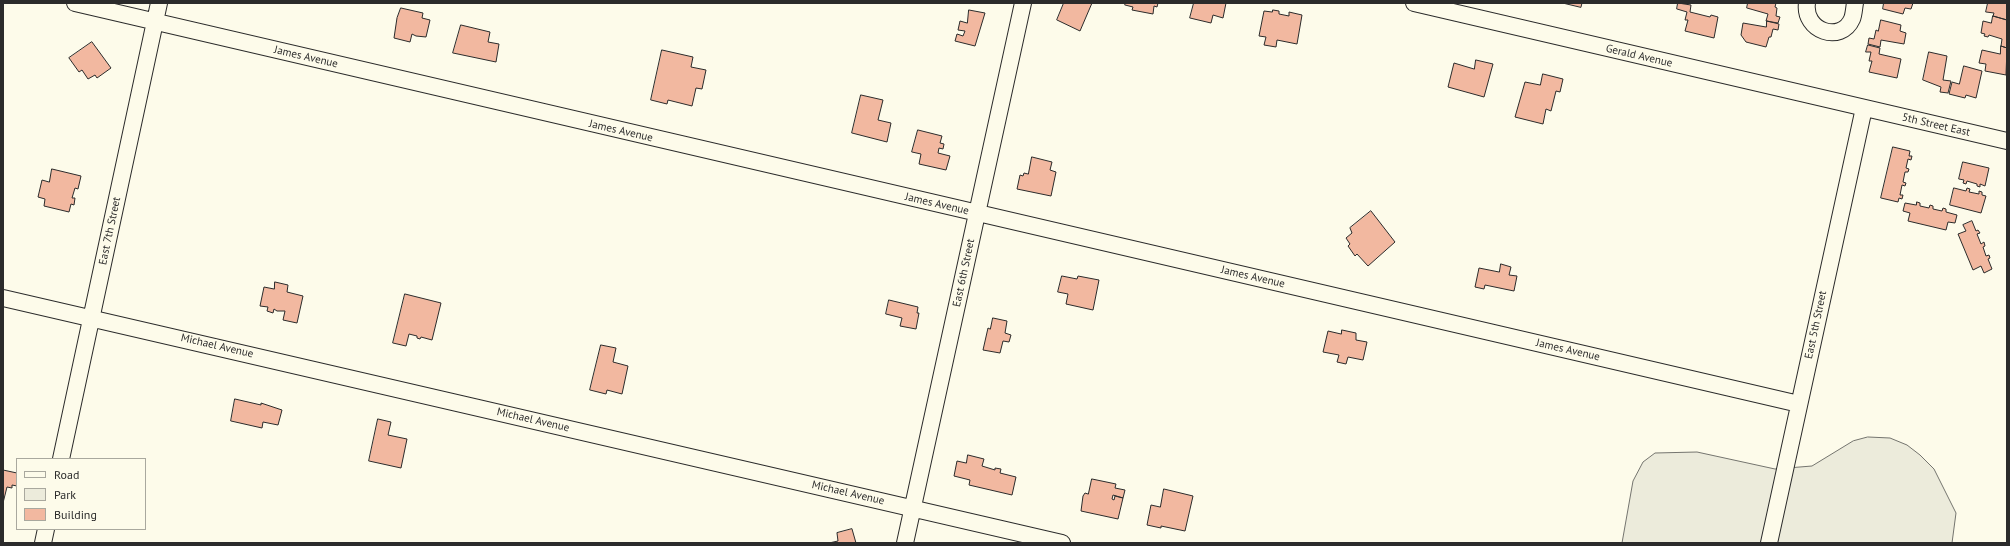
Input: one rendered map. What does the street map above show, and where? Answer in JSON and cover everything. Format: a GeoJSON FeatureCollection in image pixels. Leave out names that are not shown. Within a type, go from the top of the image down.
{"type":"FeatureCollection","features":[{"type":"Feature","properties":{"kind":"street","name":"James Avenue"},"geometry":{"type":"LineString","coordinates":[[75,3],[1799,404]]}},
{"type":"Feature","properties":{"kind":"street","name":"East 7th Street"},"geometry":{"type":"LineString","coordinates":[[61,458],[159,3]]}},
{"type":"Feature","properties":{"kind":"street","name":"East 6th Street"},"geometry":{"type":"LineString","coordinates":[[905,543],[1023,3]]}},
{"type":"Feature","properties":{"kind":"street","name":"Gerald Avenue"},"geometry":{"type":"LineString","coordinates":[[1414,3],[1864,108]]}},
{"type":"Feature","properties":{"kind":"street"},"geometry":{"type":"LineString","coordinates":[[1808,3],[1806,11],[1812,25],[1826,32],[1841,30],[1852,20],[1855,3]]}},
{"type":"Feature","properties":{"kind":"street","name":"5th Street East"},"geometry":{"type":"LineString","coordinates":[[1864,108],[2007,141]]}},
{"type":"Feature","properties":{"kind":"street","name":"East 5th Street"},"geometry":{"type":"LineString","coordinates":[[1769,543],[1864,108]]}},
{"type":"Feature","properties":{"kind":"street","name":"Michael Avenue"},"geometry":{"type":"LineString","coordinates":[[3,298],[1062,543]]}},
{"type":"Feature","properties":{"kind":"street"},"geometry":{"type":"LineString","coordinates":[[43,543],[46,530]]}},
{"type":"Feature","properties":{"kind":"green space"},"geometry":{"type":"Polygon","coordinates":[[[1868,437],[1890,438],[1907,445],[1934,469],[1956,513],[1952,543],[1622,543],[1633,481],[1643,462],[1655,453],[1697,452],[1775,469],[1812,466],[1853,441],[1868,437]]]}},
{"type":"Feature","properties":{"kind":"building"},"geometry":{"type":"Polygon","coordinates":[[[1064,3],[1092,3],[1080,31],[1057,20],[1064,3]]]}},
{"type":"Feature","properties":{"kind":"building"},"geometry":{"type":"Polygon","coordinates":[[[1126,3],[1158,3],[1157,7],[1154,6],[1153,14],[1132,10],[1133,7],[1125,5],[1126,3]]]}},
{"type":"Feature","properties":{"kind":"building"},"geometry":{"type":"Polygon","coordinates":[[[1194,3],[1226,3],[1223,18],[1213,15],[1211,23],[1190,18],[1194,3]]]}},
{"type":"Feature","properties":{"kind":"building"},"geometry":{"type":"Polygon","coordinates":[[[1563,3],[1582,3],[1581,7],[1563,3]]]}},
{"type":"Feature","properties":{"kind":"building"},"geometry":{"type":"Polygon","coordinates":[[[1678,3],[1691,5],[1690,12],[1710,17],[1711,15],[1718,17],[1714,38],[1685,31],[1688,20],[1685,20],[1687,12],[1677,9],[1678,3]]]}},
{"type":"Feature","properties":{"kind":"building"},"geometry":{"type":"Polygon","coordinates":[[[1748,3],[1776,3],[1776,16],[1780,17],[1778,23],[1766,21],[1768,14],[1747,8],[1748,3]]]}},
{"type":"Feature","properties":{"kind":"building"},"geometry":{"type":"Polygon","coordinates":[[[1884,3],[1913,3],[1911,9],[1905,8],[1903,14],[1883,9],[1884,3]]]}},
{"type":"Feature","properties":{"kind":"building"},"geometry":{"type":"Polygon","coordinates":[[[1988,3],[2007,3],[2007,20],[1993,16],[1994,13],[1986,12],[1988,3]]]}},
{"type":"Feature","properties":{"kind":"building"},"geometry":{"type":"Polygon","coordinates":[[[401,8],[423,13],[422,18],[430,20],[426,37],[412,34],[410,42],[394,38],[397,18],[401,8]]]}},
{"type":"Feature","properties":{"kind":"building"},"geometry":{"type":"Polygon","coordinates":[[[969,10],[985,13],[975,46],[955,41],[957,34],[963,36],[965,31],[958,30],[960,21],[967,23],[969,10]]]}},
{"type":"Feature","properties":{"kind":"building"},"geometry":{"type":"Polygon","coordinates":[[[1273,10],[1279,11],[1279,14],[1289,16],[1289,12],[1302,15],[1297,44],[1277,40],[1276,47],[1264,45],[1266,37],[1259,36],[1264,11],[1272,12],[1273,10]]]}},
{"type":"Feature","properties":{"kind":"building"},"geometry":{"type":"Polygon","coordinates":[[[1993,16],[2007,20],[2007,48],[2001,46],[2002,39],[1989,35],[1988,37],[1984,36],[1985,34],[1981,33],[1983,21],[1991,23],[1993,16]]]}},
{"type":"Feature","properties":{"kind":"building"},"geometry":{"type":"Polygon","coordinates":[[[1881,20],[1901,25],[1900,31],[1906,33],[1904,44],[1881,40],[1880,47],[1868,44],[1869,38],[1874,39],[1876,30],[1878,31],[1881,20]]]}},
{"type":"Feature","properties":{"kind":"building"},"geometry":{"type":"Polygon","coordinates":[[[1767,21],[1779,24],[1778,30],[1773,29],[1766,47],[1746,42],[1741,35],[1743,23],[1766,27],[1767,21]]]}},
{"type":"Feature","properties":{"kind":"building"},"geometry":{"type":"Polygon","coordinates":[[[461,25],[490,32],[488,42],[499,44],[496,62],[453,53],[461,25]]]}},
{"type":"Feature","properties":{"kind":"building"},"geometry":{"type":"Polygon","coordinates":[[[92,42],[111,68],[97,78],[95,75],[88,79],[82,70],[79,72],[69,58],[92,42]]]}},
{"type":"Feature","properties":{"kind":"building"},"geometry":{"type":"Polygon","coordinates":[[[1868,45],[1880,48],[1879,54],[1901,59],[1897,78],[1869,72],[1872,61],[1869,61],[1871,52],[1866,52],[1868,45]]]}},
{"type":"Feature","properties":{"kind":"building"},"geometry":{"type":"Polygon","coordinates":[[[2001,46],[2007,48],[2006,75],[1985,71],[1986,64],[1979,63],[1982,50],[2000,54],[2001,46]]]}},
{"type":"Feature","properties":{"kind":"building"},"geometry":{"type":"Polygon","coordinates":[[[662,50],[693,57],[691,67],[706,70],[702,89],[696,88],[692,106],[668,100],[667,104],[651,100],[662,50]]]}},
{"type":"Feature","properties":{"kind":"building"},"geometry":{"type":"Polygon","coordinates":[[[1929,52],[1947,56],[1943,80],[1951,81],[1948,93],[1940,92],[1941,87],[1923,80],[1929,52]]]}},
{"type":"Feature","properties":{"kind":"building"},"geometry":{"type":"Polygon","coordinates":[[[1476,60],[1493,64],[1484,97],[1448,87],[1454,63],[1474,69],[1476,60]]]}},
{"type":"Feature","properties":{"kind":"building"},"geometry":{"type":"Polygon","coordinates":[[[1964,66],[1982,71],[1976,98],[1966,95],[1965,98],[1949,94],[1952,82],[1959,84],[1964,66]]]}},
{"type":"Feature","properties":{"kind":"building"},"geometry":{"type":"Polygon","coordinates":[[[1543,74],[1563,79],[1560,92],[1556,91],[1551,111],[1546,109],[1543,124],[1515,117],[1525,82],[1540,85],[1543,74]]]}},
{"type":"Feature","properties":{"kind":"building"},"geometry":{"type":"Polygon","coordinates":[[[861,95],[883,100],[878,120],[891,123],[887,142],[852,133],[861,95]]]}},
{"type":"Feature","properties":{"kind":"building"},"geometry":{"type":"Polygon","coordinates":[[[918,130],[942,136],[940,143],[944,144],[943,149],[939,148],[938,153],[950,156],[946,170],[919,164],[921,154],[912,152],[918,130]]]}},
{"type":"Feature","properties":{"kind":"building"},"geometry":{"type":"Polygon","coordinates":[[[1893,147],[1910,151],[1909,156],[1912,156],[1911,160],[1908,159],[1906,168],[1909,169],[1908,172],[1905,172],[1903,182],[1906,183],[1905,186],[1902,185],[1900,195],[1903,195],[1902,199],[1899,198],[1898,202],[1881,198],[1893,147]]]}},
{"type":"Feature","properties":{"kind":"building"},"geometry":{"type":"Polygon","coordinates":[[[1032,157],[1052,162],[1050,170],[1056,172],[1051,196],[1017,189],[1020,175],[1023,176],[1024,173],[1028,174],[1032,157]]]}},
{"type":"Feature","properties":{"kind":"building"},"geometry":{"type":"Polygon","coordinates":[[[1963,162],[1989,168],[1985,186],[1980,184],[1980,187],[1977,186],[1977,184],[1967,181],[1966,184],[1963,183],[1964,180],[1959,179],[1963,162]]]}},
{"type":"Feature","properties":{"kind":"building"},"geometry":{"type":"Polygon","coordinates":[[[52,169],[81,176],[78,189],[75,188],[72,198],[75,198],[74,205],[71,204],[69,212],[44,206],[45,199],[38,197],[42,180],[49,182],[52,169]]]}},
{"type":"Feature","properties":{"kind":"building"},"geometry":{"type":"Polygon","coordinates":[[[1954,188],[1966,191],[1967,188],[1970,189],[1969,192],[1979,194],[1979,191],[1982,192],[1982,195],[1986,196],[1981,213],[1950,205],[1954,188]]]}},
{"type":"Feature","properties":{"kind":"building"},"geometry":{"type":"Polygon","coordinates":[[[1917,202],[1920,203],[1920,206],[1929,208],[1930,205],[1933,206],[1933,209],[1942,211],[1943,208],[1946,209],[1946,212],[1957,215],[1955,223],[1948,222],[1946,230],[1908,221],[1910,213],[1903,211],[1905,203],[1916,205],[1917,202]]]}},
{"type":"Feature","properties":{"kind":"building"},"geometry":{"type":"Polygon","coordinates":[[[1371,211],[1395,242],[1368,266],[1357,254],[1355,256],[1348,246],[1350,244],[1346,238],[1352,233],[1350,228],[1371,211]]]}},
{"type":"Feature","properties":{"kind":"building"},"geometry":{"type":"Polygon","coordinates":[[[1972,221],[1976,231],[1978,230],[1980,233],[1977,234],[1981,244],[1984,242],[1985,246],[1983,247],[1986,256],[1989,255],[1990,258],[1988,259],[1992,269],[1984,273],[1981,266],[1973,270],[1958,234],[1966,231],[1963,225],[1972,221]]]}},
{"type":"Feature","properties":{"kind":"building"},"geometry":{"type":"Polygon","coordinates":[[[1501,264],[1511,267],[1509,275],[1517,276],[1514,291],[1485,285],[1484,289],[1475,287],[1479,268],[1499,272],[1501,264]]]}},
{"type":"Feature","properties":{"kind":"building"},"geometry":{"type":"Polygon","coordinates":[[[1062,276],[1077,279],[1078,276],[1099,280],[1093,310],[1066,304],[1068,294],[1058,292],[1062,276]]]}},
{"type":"Feature","properties":{"kind":"building"},"geometry":{"type":"Polygon","coordinates":[[[275,282],[288,285],[287,292],[303,296],[297,323],[283,320],[285,311],[277,311],[274,309],[273,313],[267,311],[268,307],[260,306],[264,287],[274,289],[275,282]]]}},
{"type":"Feature","properties":{"kind":"building"},"geometry":{"type":"Polygon","coordinates":[[[405,294],[441,303],[432,340],[421,337],[420,339],[417,338],[417,336],[409,334],[406,346],[393,343],[405,294]]]}},
{"type":"Feature","properties":{"kind":"building"},"geometry":{"type":"Polygon","coordinates":[[[889,300],[918,307],[917,313],[919,313],[916,329],[900,326],[902,318],[886,314],[889,300]]]}},
{"type":"Feature","properties":{"kind":"building"},"geometry":{"type":"Polygon","coordinates":[[[993,318],[1007,321],[1005,333],[1011,335],[1009,342],[1003,341],[1000,353],[983,350],[988,328],[990,329],[993,318]]]}},
{"type":"Feature","properties":{"kind":"building"},"geometry":{"type":"Polygon","coordinates":[[[1342,330],[1356,333],[1356,340],[1367,342],[1363,360],[1348,357],[1346,364],[1337,362],[1339,355],[1323,352],[1328,331],[1341,334],[1342,330]]]}},
{"type":"Feature","properties":{"kind":"building"},"geometry":{"type":"Polygon","coordinates":[[[601,345],[616,348],[613,362],[628,366],[622,394],[607,390],[606,394],[590,390],[601,345]]]}},
{"type":"Feature","properties":{"kind":"building"},"geometry":{"type":"Polygon","coordinates":[[[235,399],[261,405],[261,403],[282,410],[278,425],[263,422],[262,428],[231,421],[235,399]]]}},
{"type":"Feature","properties":{"kind":"building"},"geometry":{"type":"Polygon","coordinates":[[[378,419],[391,422],[388,435],[407,439],[401,468],[369,461],[378,419]]]}},
{"type":"Feature","properties":{"kind":"building"},"geometry":{"type":"Polygon","coordinates":[[[968,455],[984,459],[982,466],[995,470],[995,468],[1001,469],[1000,473],[1016,477],[1012,495],[969,485],[970,480],[954,476],[957,461],[966,463],[968,455]]]}},
{"type":"Feature","properties":{"kind":"building"},"geometry":{"type":"Polygon","coordinates":[[[3,470],[16,473],[16,486],[12,485],[12,488],[7,487],[3,503],[3,470]]]}},
{"type":"Feature","properties":{"kind":"building"},"geometry":{"type":"Polygon","coordinates":[[[1092,479],[1116,484],[1115,488],[1125,490],[1118,519],[1081,511],[1083,496],[1085,493],[1088,494],[1092,479]],[[1113,495],[1112,499],[1114,500],[1115,496],[1123,498],[1113,495]]]}},
{"type":"Feature","properties":{"kind":"building"},"geometry":{"type":"Polygon","coordinates":[[[1164,489],[1193,496],[1185,531],[1147,525],[1151,505],[1160,507],[1164,489]]]}},
{"type":"Feature","properties":{"kind":"building"},"geometry":{"type":"Polygon","coordinates":[[[852,529],[856,543],[829,543],[838,541],[837,533],[852,529]]]}}]}
